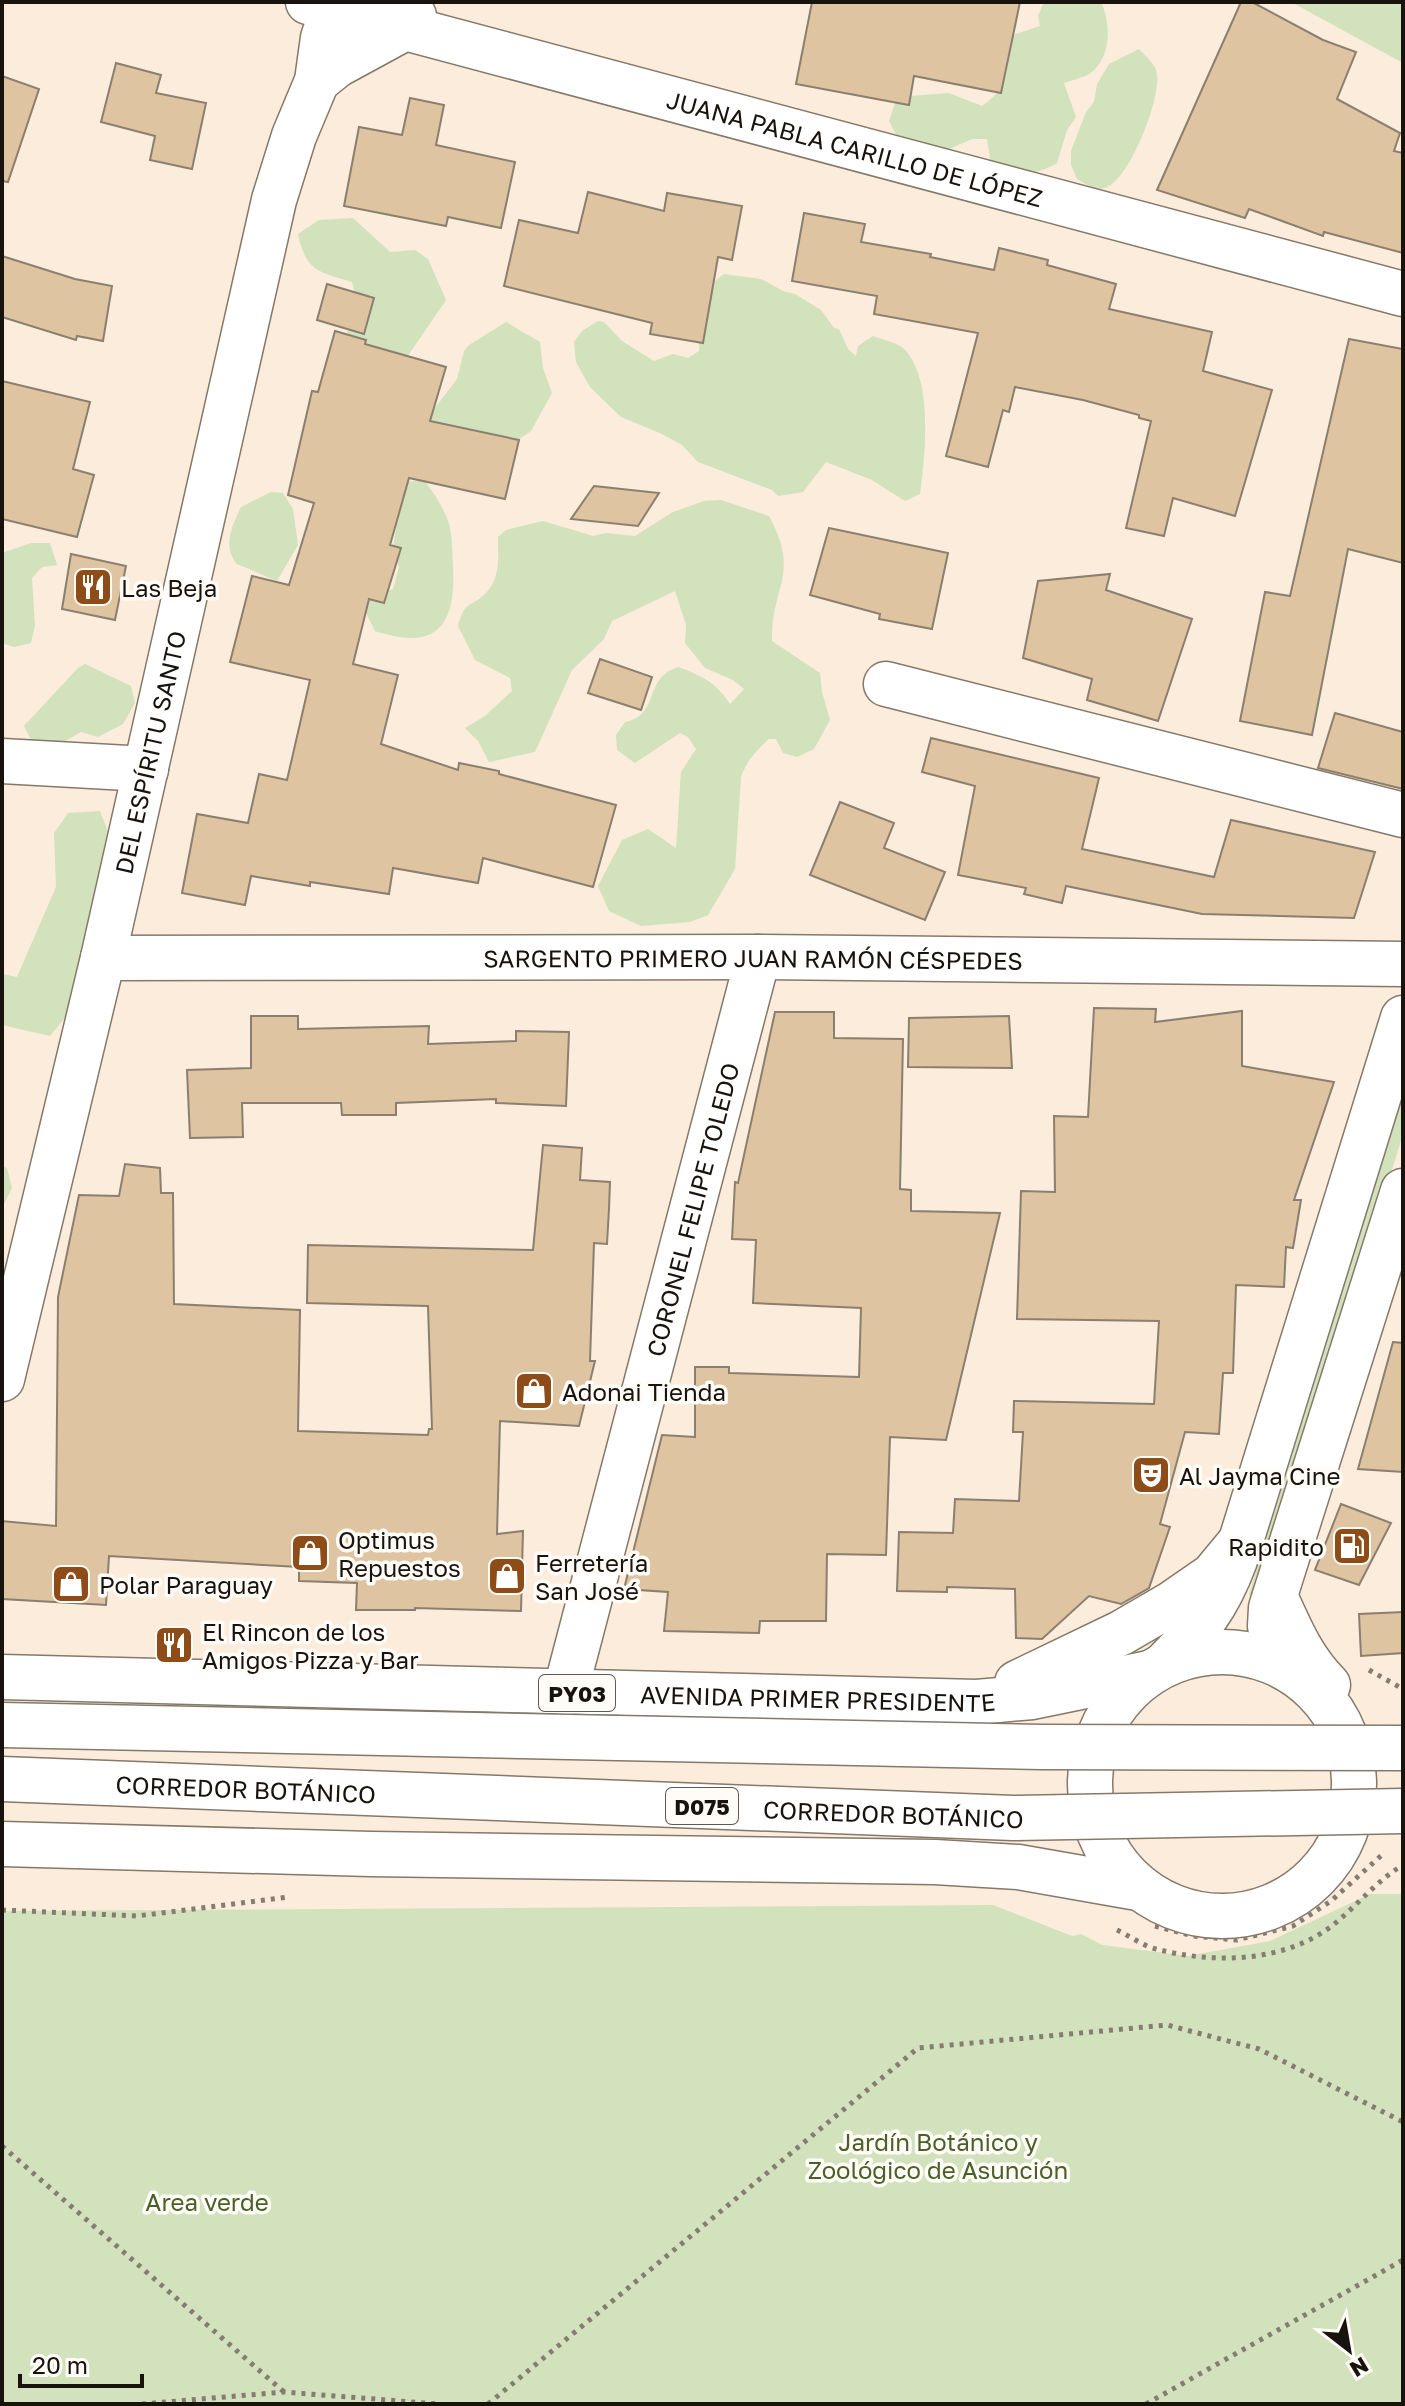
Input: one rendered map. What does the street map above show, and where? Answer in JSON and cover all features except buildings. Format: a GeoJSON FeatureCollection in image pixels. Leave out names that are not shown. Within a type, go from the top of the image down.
{"type":"FeatureCollection","features":[{"type":"Feature","properties":{"kind":"main road","name":"JUANA PABLA CARILLO DE LÓPEZ"},"geometry":{"type":"LineString","coordinates":[[325,4],[415,15],[1403,294]]}},
{"type":"Feature","properties":{"kind":"main road","name":"DEL ESPÍRITU SANTO"},"geometry":{"type":"LineString","coordinates":[[2,1379],[103,958],[274,200],[294,136],[317,81],[325,4]]}},
{"type":"Feature","properties":{"kind":"main road"},"geometry":{"type":"LineString","coordinates":[[317,81],[415,15]]}},
{"type":"Feature","properties":{"kind":"main road"},"geometry":{"type":"LineString","coordinates":[[886,684],[1403,815]]}},
{"type":"Feature","properties":{"kind":"main road"},"geometry":{"type":"LineString","coordinates":[[2,761],[146,769]]}},
{"type":"Feature","properties":{"kind":"main road","name":"SARGENTO PRIMERO JUAN RAMÓN CÉSPEDES"},"geometry":{"type":"LineString","coordinates":[[103,958],[758,957],[1403,964]]}},
{"type":"Feature","properties":{"kind":"main road","name":"CORONEL FELIPE TOLEDO"},"geometry":{"type":"LineString","coordinates":[[565,1693],[758,957]]}},
{"type":"Feature","properties":{"kind":"main road"},"geometry":{"type":"LineString","coordinates":[[1156,1669],[1210,1615],[1224,1590],[1403,1018]]}},
{"type":"Feature","properties":{"kind":"main road"},"geometry":{"type":"LineString","coordinates":[[1325,1694],[1273,1637],[1270,1626],[1275,1596],[1403,1191]]}},
{"type":"Feature","properties":{"kind":"main road"},"geometry":{"type":"LineString","coordinates":[[977,1702],[1121,1633],[1171,1604],[1213,1575],[1242,1540]]}},
{"type":"Feature","properties":{"kind":"main road","name":"AVENIDA PRIMER PRESIDENTE"},"geometry":{"type":"LineString","coordinates":[[2,1677],[977,1702],[1032,1697],[1156,1669],[1198,1653],[1234,1652],[1269,1659],[1325,1694],[1399,1769],[1403,1769]]}},
{"type":"Feature","properties":{"kind":"main road","name":"AVENIDA PRIMER PRESIDENTE"},"geometry":{"type":"LineString","coordinates":[[1156,1669],[1118,1701],[1097,1737],[1089,1778],[1093,1820],[1111,1858],[1138,1888],[1169,1906],[1203,1916],[1238,1916],[1272,1907],[1303,1889],[1367,1833],[1384,1809],[1403,1792]]}},
{"type":"Feature","properties":{"kind":"main road","name":"AVENIDA PRIMER PRESIDENTE"},"geometry":{"type":"LineString","coordinates":[[1325,1694],[1345,1733],[1354,1766],[1354,1801],[1345,1834],[1328,1864]]}},
{"type":"Feature","properties":{"kind":"main road"},"geometry":{"type":"LineString","coordinates":[[2,1725],[1043,1747],[1403,1748]]}},
{"type":"Feature","properties":{"kind":"main road","name":"CORREDOR BOTÁNICO"},"geometry":{"type":"LineString","coordinates":[[2,1779],[1013,1818],[1403,1811]]}},
{"type":"Feature","properties":{"kind":"main road","name":"AVENIDA PRIMER PRESIDENTE"},"geometry":{"type":"LineString","coordinates":[[2,1844],[371,1854],[935,1862],[1018,1867],[1138,1888]]}},
{"type":"Feature","properties":{"kind":"main road"},"geometry":{"type":"LineString","coordinates":[[2,1872],[167,1872],[371,1854]]}},
{"type":"Feature","properties":{"kind":"path"},"geometry":{"type":"LineString","coordinates":[[1108,1926],[1154,1949],[1207,1958],[1239,1959],[1283,1951],[1333,1925],[1364,1895],[1403,1865]]}},
{"type":"Feature","properties":{"kind":"path"},"geometry":{"type":"LineString","coordinates":[[2,1910],[137,1916],[290,1897]]}},
{"type":"Feature","properties":{"kind":"path"},"geometry":{"type":"LineString","coordinates":[[488,2404],[918,2048],[1167,2025],[1259,2049],[1403,2122]]}},
{"type":"Feature","properties":{"kind":"path"},"geometry":{"type":"LineString","coordinates":[[2,2146],[284,2392]]}},
{"type":"Feature","properties":{"kind":"path"},"geometry":{"type":"LineString","coordinates":[[1146,2404],[1403,2260]]}},
{"type":"Feature","properties":{"kind":"path"},"geometry":{"type":"LineString","coordinates":[[142,2404],[284,2392],[438,2404]]}},
{"type":"Feature","properties":{"kind":"green space"},"geometry":{"type":"Polygon","coordinates":[[[1044,2],[1101,2],[1108,30],[1106,50],[1097,67],[1064,83],[1076,117],[1067,130],[1057,163],[1028,173],[997,173],[990,158],[987,139],[972,139],[947,150],[899,140],[889,121],[897,97],[949,93],[982,106],[993,98],[1004,83],[1010,36],[1040,26],[1038,16],[1044,2]]]}},
{"type":"Feature","properties":{"kind":"green space"},"geometry":{"type":"Polygon","coordinates":[[[1291,2],[1403,2],[1403,63],[1291,2]]]}},
{"type":"Feature","properties":{"kind":"green space"},"geometry":{"type":"Polygon","coordinates":[[[1139,49],[1157,74],[1149,118],[1134,154],[1116,181],[1099,189],[1091,187],[1077,179],[1071,165],[1071,151],[1086,112],[1094,102],[1097,84],[1109,64],[1139,49]]]}},
{"type":"Feature","properties":{"kind":"green space"},"geometry":{"type":"Polygon","coordinates":[[[353,218],[390,252],[415,250],[428,259],[446,300],[403,363],[342,361],[351,314],[358,305],[352,282],[315,268],[301,246],[298,234],[319,220],[353,218]]]}},
{"type":"Feature","properties":{"kind":"green space"},"geometry":{"type":"Polygon","coordinates":[[[724,274],[761,279],[821,310],[834,328],[839,329],[848,349],[856,356],[858,346],[873,336],[896,344],[907,352],[921,383],[924,401],[925,441],[920,494],[905,501],[872,480],[826,462],[803,492],[778,496],[772,490],[698,462],[682,445],[621,417],[590,387],[576,362],[574,342],[582,331],[598,321],[604,322],[622,341],[654,361],[673,354],[688,358],[699,351],[701,292],[724,274]]]}},
{"type":"Feature","properties":{"kind":"green space"},"geometry":{"type":"Polygon","coordinates":[[[506,322],[540,342],[543,368],[552,393],[531,431],[502,451],[443,435],[428,417],[457,379],[464,351],[506,322]]]}},
{"type":"Feature","properties":{"kind":"green space"},"geometry":{"type":"Polygon","coordinates":[[[424,480],[442,508],[450,530],[453,567],[451,605],[438,629],[427,635],[413,638],[375,631],[365,611],[372,596],[393,589],[399,567],[393,549],[396,527],[394,509],[406,482],[424,480]]]}},
{"type":"Feature","properties":{"kind":"green space"},"geometry":{"type":"Polygon","coordinates":[[[271,492],[283,493],[293,509],[298,545],[277,581],[237,564],[229,543],[241,507],[271,492]]]}},
{"type":"Feature","properties":{"kind":"green space"},"geometry":{"type":"Polygon","coordinates":[[[721,500],[769,516],[783,553],[784,567],[772,641],[820,673],[830,720],[814,749],[797,757],[783,753],[776,739],[769,739],[749,761],[741,777],[735,869],[708,915],[690,922],[641,926],[609,911],[598,886],[622,840],[648,829],[676,848],[681,772],[696,749],[688,737],[680,733],[635,763],[617,750],[616,735],[625,722],[635,719],[646,708],[660,679],[678,667],[708,681],[720,690],[730,704],[744,689],[733,680],[705,668],[685,643],[686,625],[675,591],[612,621],[604,639],[572,670],[535,752],[489,762],[478,741],[465,728],[485,716],[512,691],[510,678],[475,660],[458,626],[466,608],[486,593],[494,581],[498,566],[498,537],[506,530],[543,521],[593,536],[606,533],[635,536],[673,512],[704,501],[721,500]]]}},
{"type":"Feature","properties":{"kind":"green space"},"geometry":{"type":"Polygon","coordinates":[[[31,543],[50,543],[57,565],[42,567],[32,578],[35,625],[31,643],[14,647],[2,643],[2,553],[31,543]]]}},
{"type":"Feature","properties":{"kind":"green space"},"geometry":{"type":"Polygon","coordinates":[[[85,664],[131,686],[135,703],[123,724],[98,737],[81,732],[44,753],[32,742],[24,726],[85,664]]]}},
{"type":"Feature","properties":{"kind":"green space"},"geometry":{"type":"Polygon","coordinates":[[[100,811],[113,845],[68,1014],[50,1036],[2,1025],[2,974],[17,977],[56,887],[54,833],[68,813],[100,811]]]}},
{"type":"Feature","properties":{"kind":"green space"},"geometry":{"type":"Polygon","coordinates":[[[1403,1094],[1403,1134],[1260,1598],[1252,1600],[1249,1594],[1403,1094]]]}},
{"type":"Feature","properties":{"kind":"green space"},"geometry":{"type":"Polygon","coordinates":[[[2,1166],[7,1168],[12,1188],[2,1208],[2,1166]]]}},
{"type":"Feature","properties":{"kind":"green space","name":"Jardín Botánico y Zoológico de Asunción"},"geometry":{"type":"Polygon","coordinates":[[[1370,1894],[1403,1894],[1403,2404],[2,2404],[2,1911],[993,1905],[1072,1936],[1081,1934],[1102,1945],[1188,1956],[1270,1941],[1370,1894]]]}},
{"type":"Feature","properties":{"kind":"place","name":"Las Beja"},"geometry":{"type":"Point","coordinates":[93,587]}},
{"type":"Feature","properties":{"kind":"place","name":"Adonai Tienda"},"geometry":{"type":"Point","coordinates":[534,1391]}},
{"type":"Feature","properties":{"kind":"place","name":"Al Jayma Cine"},"geometry":{"type":"Point","coordinates":[1151,1475]}},
{"type":"Feature","properties":{"kind":"place","name":"Rapidito"},"geometry":{"type":"Point","coordinates":[1352,1546]}},
{"type":"Feature","properties":{"kind":"place","name":"Optimus Repuestos"},"geometry":{"type":"Point","coordinates":[310,1553]}},
{"type":"Feature","properties":{"kind":"place","name":"Ferretería San José"},"geometry":{"type":"Point","coordinates":[507,1576]}},
{"type":"Feature","properties":{"kind":"place","name":"Polar Paraguay"},"geometry":{"type":"Point","coordinates":[71,1584]}},
{"type":"Feature","properties":{"kind":"place","name":"El Rincon de los Amigos Pizza y Bar"},"geometry":{"type":"Point","coordinates":[174,1645]}},
{"type":"Feature","properties":{"kind":"park label","name":"Area verde"},"geometry":{"type":"Point","coordinates":[207,2201]}}]}
